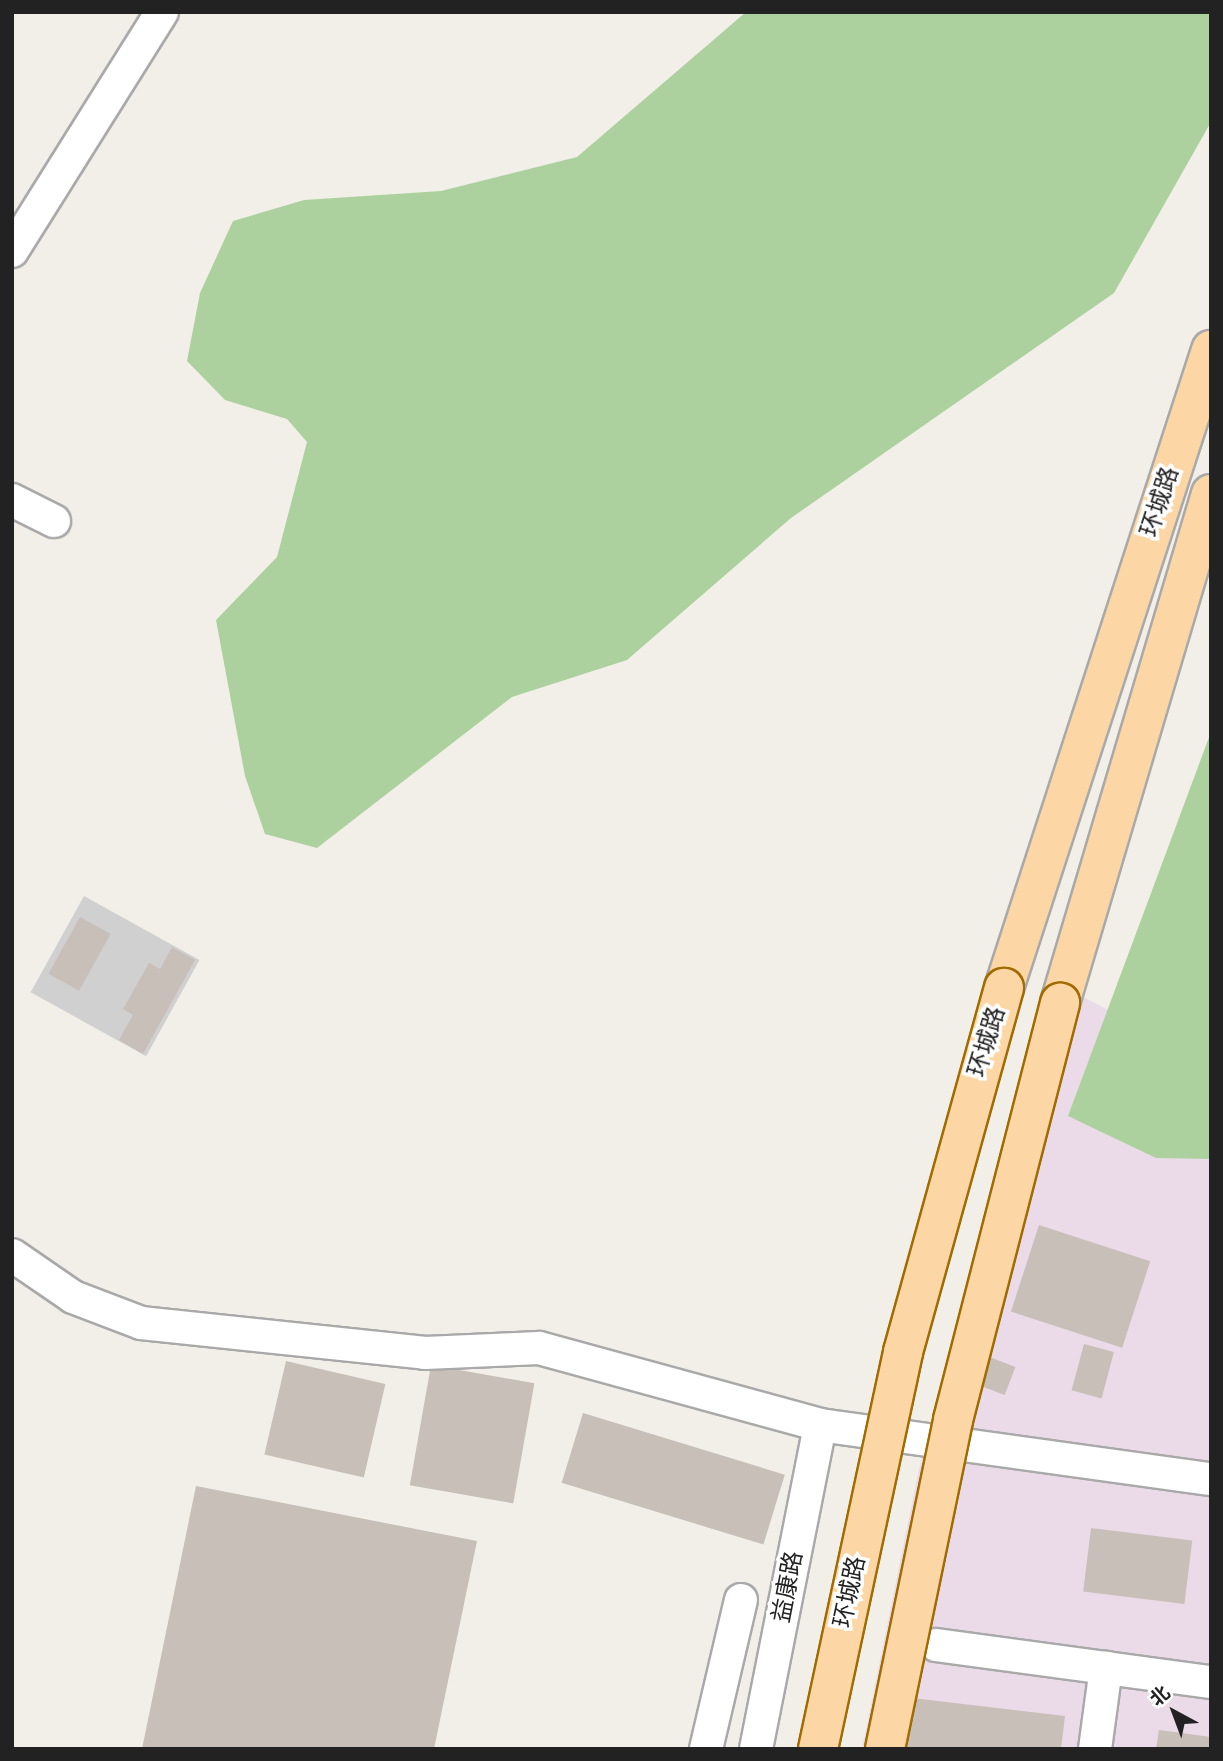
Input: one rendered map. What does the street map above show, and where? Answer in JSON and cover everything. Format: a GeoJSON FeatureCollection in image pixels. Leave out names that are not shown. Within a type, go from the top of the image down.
{"type":"FeatureCollection","features":[{"type":"Feature","properties":{"kind":"main road","name":"环城路"},"geometry":{"type":"LineString","coordinates":[[818,1749],[906,1339],[1004,988],[1211,350]]}},
{"type":"Feature","properties":{"kind":"main road","name":"环城路"},"geometry":{"type":"LineString","coordinates":[[885,1749],[953,1420],[1060,1003],[1211,494]]}},
{"type":"Feature","properties":{"kind":"street"},"geometry":{"type":"LineString","coordinates":[[12,251],[162,12]]}},
{"type":"Feature","properties":{"kind":"street"},"geometry":{"type":"LineString","coordinates":[[12,500],[54,521]]}},
{"type":"Feature","properties":{"kind":"street"},"geometry":{"type":"LineString","coordinates":[[12,1255],[73,1297],[141,1323],[425,1353],[539,1348],[820,1425],[1211,1479]]}},
{"type":"Feature","properties":{"kind":"street","name":"益康路"},"geometry":{"type":"LineString","coordinates":[[755,1749],[820,1425]]}},
{"type":"Feature","properties":{"kind":"street"},"geometry":{"type":"LineString","coordinates":[[706,1749],[741,1600]]}},
{"type":"Feature","properties":{"kind":"street"},"geometry":{"type":"LineString","coordinates":[[936,1645],[1211,1682]]}},
{"type":"Feature","properties":{"kind":"street"},"geometry":{"type":"LineString","coordinates":[[1095,1749],[1106,1668]]}},
{"type":"Feature","properties":{"kind":"shaded area"},"geometry":{"type":"Polygon","coordinates":[[[84,896],[199,960],[146,1056],[31,992],[84,896]]]}},
{"type":"Feature","properties":{"kind":"shaded area"},"geometry":{"type":"Polygon","coordinates":[[[1074,992],[1211,1064],[1211,1749],[862,1749],[919,1469],[1017,1145],[1074,992]]]}},
{"type":"Feature","properties":{"kind":"green space"},"geometry":{"type":"Polygon","coordinates":[[[746,12],[1211,12],[1211,122],[1114,293],[791,518],[627,660],[512,697],[317,848],[265,834],[245,776],[216,620],[277,557],[307,442],[287,419],[225,400],[187,361],[200,293],[233,221],[304,200],[441,191],[577,157],[746,12]]]}},
{"type":"Feature","properties":{"kind":"green space"},"geometry":{"type":"Polygon","coordinates":[[[1211,732],[1211,1159],[1156,1158],[1068,1116],[1211,732]]]}},
{"type":"Feature","properties":{"kind":"building"},"geometry":{"type":"Polygon","coordinates":[[[80,917],[111,934],[79,991],[48,974],[80,917]]]}},
{"type":"Feature","properties":{"kind":"building"},"geometry":{"type":"Polygon","coordinates":[[[172,947],[195,960],[143,1054],[119,1040],[133,1015],[123,1009],[149,963],[160,969],[172,947]]]}},
{"type":"Feature","properties":{"kind":"building"},"geometry":{"type":"Polygon","coordinates":[[[1039,1225],[1150,1261],[1122,1348],[1011,1312],[1039,1225]]]}},
{"type":"Feature","properties":{"kind":"building"},"geometry":{"type":"Polygon","coordinates":[[[1084,1344],[1114,1352],[1102,1398],[1072,1390],[1084,1344]]]}},
{"type":"Feature","properties":{"kind":"building"},"geometry":{"type":"Polygon","coordinates":[[[979,1353],[1015,1367],[1005,1395],[968,1381],[979,1353]]]}},
{"type":"Feature","properties":{"kind":"building"},"geometry":{"type":"Polygon","coordinates":[[[286,1361],[385,1384],[364,1477],[264,1455],[286,1361]]]}},
{"type":"Feature","properties":{"kind":"building"},"geometry":{"type":"Polygon","coordinates":[[[431,1365],[534,1383],[513,1503],[410,1485],[431,1365]]]}},
{"type":"Feature","properties":{"kind":"building"},"geometry":{"type":"Polygon","coordinates":[[[583,1413],[785,1475],[763,1545],[562,1483],[583,1413]]]}},
{"type":"Feature","properties":{"kind":"building"},"geometry":{"type":"Polygon","coordinates":[[[196,1486],[477,1541],[434,1749],[142,1749],[196,1486]]]}},
{"type":"Feature","properties":{"kind":"building"},"geometry":{"type":"Polygon","coordinates":[[[1091,1528],[1192,1540],[1184,1604],[1083,1592],[1091,1528]]]}},
{"type":"Feature","properties":{"kind":"building"},"geometry":{"type":"Polygon","coordinates":[[[904,1697],[1065,1716],[1061,1749],[897,1749],[904,1697]]]}},
{"type":"Feature","properties":{"kind":"building"},"geometry":{"type":"Polygon","coordinates":[[[1159,1730],[1211,1737],[1211,1749],[1156,1749],[1159,1730]]]}}]}
